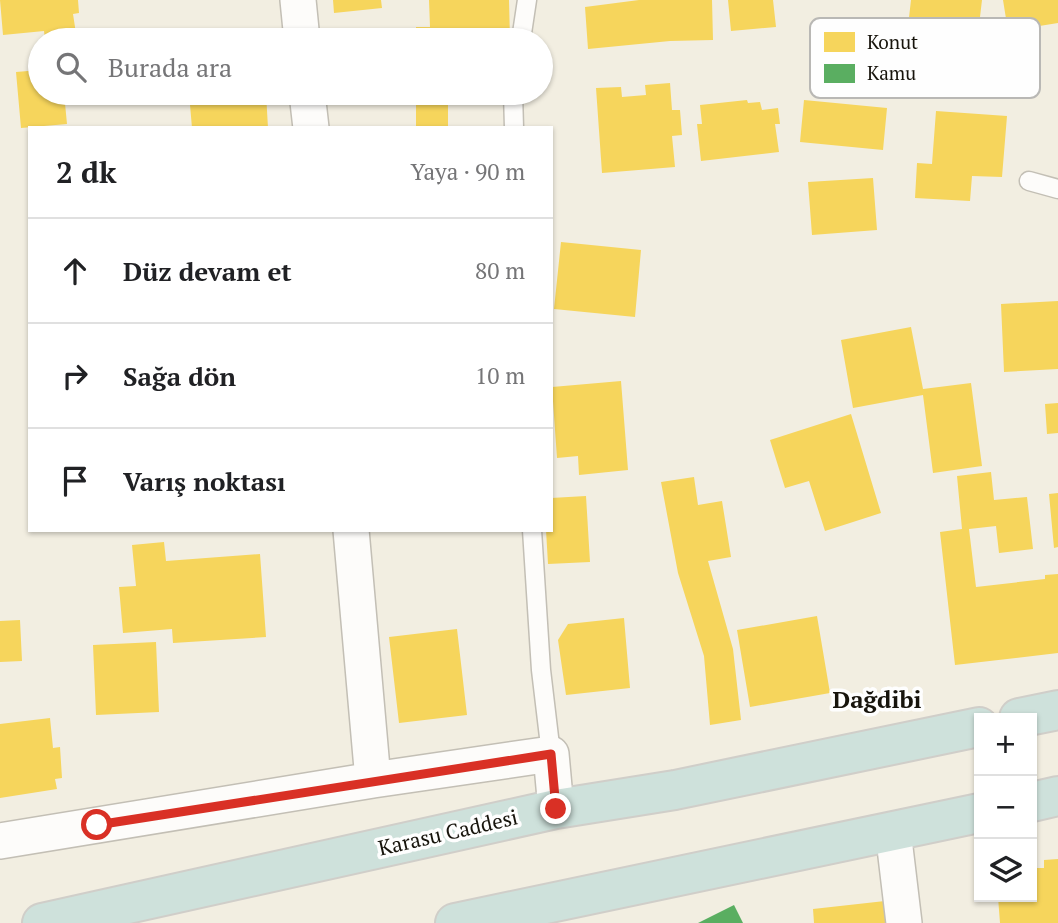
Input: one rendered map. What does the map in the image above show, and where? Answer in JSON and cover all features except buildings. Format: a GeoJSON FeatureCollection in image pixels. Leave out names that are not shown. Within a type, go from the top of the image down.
{"type":"FeatureCollection","features":[{"type":"Feature","properties":{"kind":"highway"},"geometry":{"type":"LineString","coordinates":[[1037,714],[1058,710]]}},
{"type":"Feature","properties":{"kind":"highway","name":"Karasu Caddesi"},"geometry":{"type":"LineString","coordinates":[[43,923],[556,809],[675,790],[974,728]]}},
{"type":"Feature","properties":{"kind":"highway"},"geometry":{"type":"LineString","coordinates":[[1037,801],[1058,796]]}},
{"type":"Feature","properties":{"kind":"highway"},"geometry":{"type":"LineString","coordinates":[[455,923],[974,814]]}},
{"type":"Feature","properties":{"kind":"street"},"geometry":{"type":"LineString","coordinates":[[298,0],[301,28]]}},
{"type":"Feature","properties":{"kind":"street"},"geometry":{"type":"LineString","coordinates":[[308,105],[311,126]]}},
{"type":"Feature","properties":{"kind":"street"},"geometry":{"type":"LineString","coordinates":[[351,532],[373,780]]}},
{"type":"Feature","properties":{"kind":"street"},"geometry":{"type":"LineString","coordinates":[[0,841],[551,754],[556,809]]}},
{"type":"Feature","properties":{"kind":"street"},"geometry":{"type":"LineString","coordinates":[[893,831],[904,923]]}},
{"type":"Feature","properties":{"kind":"lane"},"geometry":{"type":"LineString","coordinates":[[523,28],[527,0]]}},
{"type":"Feature","properties":{"kind":"lane"},"geometry":{"type":"LineString","coordinates":[[513,105],[514,126]]}},
{"type":"Feature","properties":{"kind":"lane"},"geometry":{"type":"LineString","coordinates":[[1029,181],[1058,189]]}},
{"type":"Feature","properties":{"kind":"lane"},"geometry":{"type":"LineString","coordinates":[[532,532],[541,670],[551,754]]}},
{"type":"Feature","properties":{"kind":"district","name":"Dağdibi"},"geometry":{"type":"Point","coordinates":[877,700]}},
{"type":"Feature","properties":{"kind":"route"},"geometry":{"type":"LineString","coordinates":[[97,825],[551,754],[556,809]]}}]}
